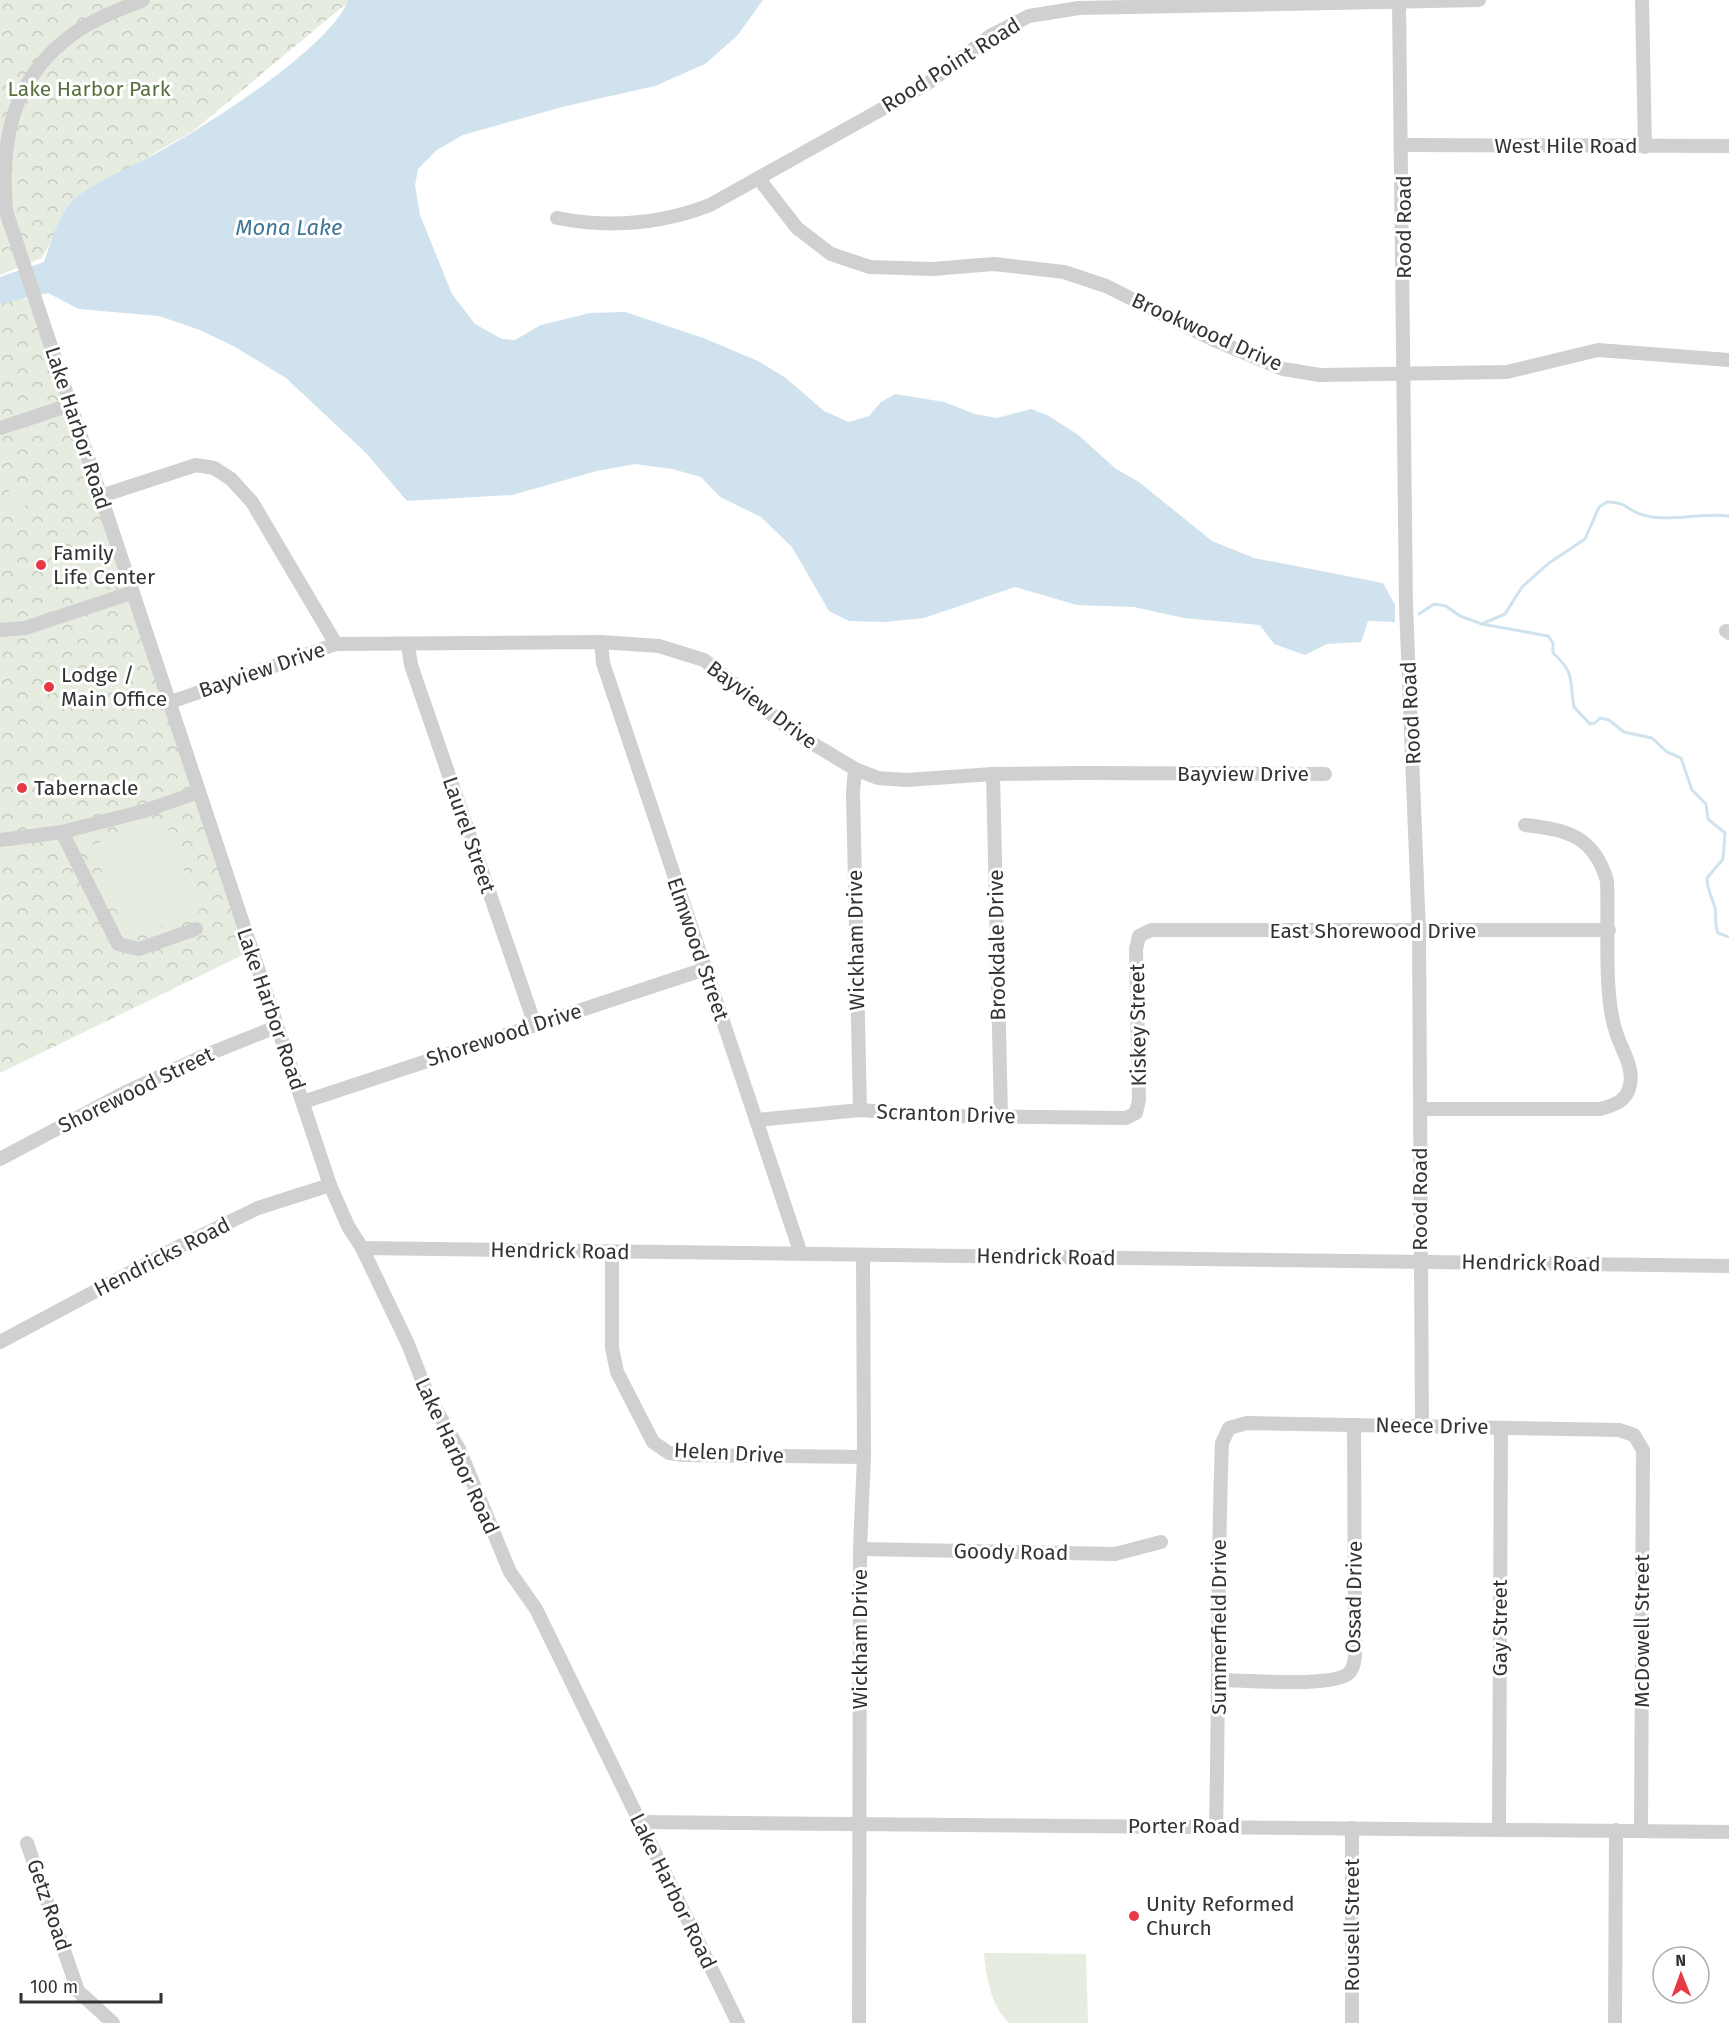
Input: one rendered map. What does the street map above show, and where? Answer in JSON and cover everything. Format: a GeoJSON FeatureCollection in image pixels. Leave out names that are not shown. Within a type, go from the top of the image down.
{"type":"FeatureCollection","features":[{"type":"Feature","properties":{"kind":"street","name":"Lake Harbor Road"},"geometry":{"type":"LineString","coordinates":[[143,0],[78,31],[50,53],[27,83],[12,112],[3,146],[2,182],[6,211],[131,593],[330,1185],[348,1227],[362,1248],[408,1344],[429,1398],[459,1449],[510,1572],[536,1609],[738,2023]]}},
{"type":"Feature","properties":{"kind":"street","name":"Rood Point Road"},"geometry":{"type":"LineString","coordinates":[[557,218],[595,224],[645,222],[682,216],[710,205],[927,84],[990,36],[1029,16],[1079,8],[1479,0]]}},
{"type":"Feature","properties":{"kind":"street"},"geometry":{"type":"LineString","coordinates":[[1642,0],[1645,147]]}},
{"type":"Feature","properties":{"kind":"street","name":"Rood Road"},"geometry":{"type":"LineString","coordinates":[[1400,2],[1407,606],[1419,932],[1422,1425]]}},
{"type":"Feature","properties":{"kind":"street","name":"West Hile Road"},"geometry":{"type":"LineString","coordinates":[[1403,145],[1729,146]]}},
{"type":"Feature","properties":{"kind":"street","name":"Brookwood Drive"},"geometry":{"type":"LineString","coordinates":[[759,179],[797,228],[831,254],[870,267],[923,269],[994,264],[1064,272],[1106,286],[1214,340],[1283,369],[1320,375],[1507,372],[1598,350],[1729,360]]}},
{"type":"Feature","properties":{"kind":"street"},"geometry":{"type":"LineString","coordinates":[[0,428],[70,405]]}},
{"type":"Feature","properties":{"kind":"street"},"geometry":{"type":"LineString","coordinates":[[101,496],[196,465],[214,468],[231,479],[252,502],[336,644]]}},
{"type":"Feature","properties":{"kind":"street"},"geometry":{"type":"LineString","coordinates":[[0,630],[25,628],[131,593]]}},
{"type":"Feature","properties":{"kind":"street","name":"Bayview Drive"},"geometry":{"type":"LineString","coordinates":[[168,703],[336,644],[601,642],[659,646],[704,660],[792,731],[855,770],[878,778],[906,780],[993,774],[1325,774]]}},
{"type":"Feature","properties":{"kind":"street","name":"Elmwood Street"},"geometry":{"type":"LineString","coordinates":[[601,642],[603,663],[801,1254]]}},
{"type":"Feature","properties":{"kind":"street","name":"Laurel Street"},"geometry":{"type":"LineString","coordinates":[[408,645],[411,665],[535,1025]]}},
{"type":"Feature","properties":{"kind":"street","name":"Wickham Drive"},"geometry":{"type":"LineString","coordinates":[[855,770],[853,792],[860,1110]]}},
{"type":"Feature","properties":{"kind":"street","name":"Brookdale Drive"},"geometry":{"type":"LineString","coordinates":[[993,774],[1001,1116]]}},
{"type":"Feature","properties":{"kind":"street"},"geometry":{"type":"LineString","coordinates":[[0,840],[62,832],[144,811],[199,792]]}},
{"type":"Feature","properties":{"kind":"street"},"geometry":{"type":"LineString","coordinates":[[1420,1109],[1600,1109],[1616,1105],[1625,1096],[1631,1072],[1610,1010],[1607,881],[1601,861],[1584,841],[1559,829],[1525,825]]}},
{"type":"Feature","properties":{"kind":"street"},"geometry":{"type":"LineString","coordinates":[[62,832],[118,944],[139,949],[196,929]]}},
{"type":"Feature","properties":{"kind":"street","name":"East Shorewood Drive"},"geometry":{"type":"LineString","coordinates":[[1139,936],[1151,930],[1419,932],[1609,930]]}},
{"type":"Feature","properties":{"kind":"street","name":"Kiskey Street"},"geometry":{"type":"LineString","coordinates":[[1136,1113],[1139,1100],[1136,949],[1139,936]]}},
{"type":"Feature","properties":{"kind":"street","name":"Shorewood Drive"},"geometry":{"type":"LineString","coordinates":[[303,1102],[705,969]]}},
{"type":"Feature","properties":{"kind":"street","name":"Shorewood Street"},"geometry":{"type":"LineString","coordinates":[[0,1159],[126,1092],[201,1057],[276,1027]]}},
{"type":"Feature","properties":{"kind":"street","name":"Scranton Drive"},"geometry":{"type":"LineString","coordinates":[[756,1120],[860,1110],[1126,1118],[1136,1113]]}},
{"type":"Feature","properties":{"kind":"street","name":"Hendricks Road"},"geometry":{"type":"LineString","coordinates":[[0,1342],[182,1245],[258,1208],[330,1185]]}},
{"type":"Feature","properties":{"kind":"street","name":"Hendrick Road"},"geometry":{"type":"LineString","coordinates":[[362,1248],[1729,1266]]}},
{"type":"Feature","properties":{"kind":"street","name":"Helen Drive"},"geometry":{"type":"LineString","coordinates":[[612,1252],[612,1348],[617,1372],[653,1442],[669,1453],[684,1455],[864,1457]]}},
{"type":"Feature","properties":{"kind":"street","name":"Wickham Drive"},"geometry":{"type":"LineString","coordinates":[[859,2023],[860,1549],[864,1457],[863,1255]]}},
{"type":"Feature","properties":{"kind":"street","name":"Neece Drive"},"geometry":{"type":"LineString","coordinates":[[1229,1428],[1247,1423],[1422,1425],[1619,1430],[1634,1436]]}},
{"type":"Feature","properties":{"kind":"street","name":"Ossad Drive"},"geometry":{"type":"LineString","coordinates":[[1219,1680],[1320,1682],[1338,1680],[1349,1672],[1354,1661],[1355,1636],[1354,1425]]}},
{"type":"Feature","properties":{"kind":"street","name":"Summerfield Drive"},"geometry":{"type":"LineString","coordinates":[[1216,1827],[1219,1680],[1218,1553],[1222,1443],[1229,1428]]}},
{"type":"Feature","properties":{"kind":"street","name":"Gay Street"},"geometry":{"type":"LineString","coordinates":[[1499,1829],[1501,1428]]}},
{"type":"Feature","properties":{"kind":"street","name":"McDowell Street"},"geometry":{"type":"LineString","coordinates":[[1634,1436],[1643,1450],[1641,1830]]}},
{"type":"Feature","properties":{"kind":"street","name":"Goody Road"},"geometry":{"type":"LineString","coordinates":[[860,1549],[1114,1554],[1161,1542]]}},
{"type":"Feature","properties":{"kind":"street","name":"Porter Road"},"geometry":{"type":"LineString","coordinates":[[639,1822],[1729,1832]]}},
{"type":"Feature","properties":{"kind":"street","name":"Rousell Street"},"geometry":{"type":"LineString","coordinates":[[1352,1828],[1352,2023]]}},
{"type":"Feature","properties":{"kind":"street"},"geometry":{"type":"LineString","coordinates":[[1615,2023],[1616,1830]]}},
{"type":"Feature","properties":{"kind":"street","name":"Getz Road"},"geometry":{"type":"LineString","coordinates":[[27,1843],[78,1991],[113,2023]]}},
{"type":"Feature","properties":{"kind":"green space","name":"Lake Harbor Park"},"geometry":{"type":"Polygon","coordinates":[[[0,0],[348,0],[193,131],[73,200],[42,258],[0,275],[0,0]]]}},
{"type":"Feature","properties":{"kind":"green space"},"geometry":{"type":"Polygon","coordinates":[[[14,299],[35,299],[251,951],[0,1073],[0,304],[14,299]]]}},
{"type":"Feature","properties":{"kind":"green space"},"geometry":{"type":"Polygon","coordinates":[[[26,485],[29,493],[11,499],[8,491],[26,485]]]}},
{"type":"Feature","properties":{"kind":"green space"},"geometry":{"type":"Polygon","coordinates":[[[29,495],[32,503],[14,509],[12,500],[29,495]]]}},
{"type":"Feature","properties":{"kind":"green space"},"geometry":{"type":"Polygon","coordinates":[[[33,507],[36,515],[18,521],[15,513],[33,507]]]}},
{"type":"Feature","properties":{"kind":"green space"},"geometry":{"type":"Polygon","coordinates":[[[164,818],[199,912],[127,939],[92,845],[164,818]]]}},
{"type":"Feature","properties":{"kind":"green space"},"geometry":{"type":"Polygon","coordinates":[[[984,1953],[1086,1954],[1088,2023],[1009,2023],[994,2000],[988,1981],[984,1953]]]}},
{"type":"Feature","properties":{"kind":"water","name":"Mona Lake"},"geometry":{"type":"Polygon","coordinates":[[[348,0],[763,0],[737,36],[705,64],[655,86],[562,107],[463,135],[437,150],[418,169],[415,185],[420,215],[452,294],[475,324],[502,339],[515,340],[541,325],[590,313],[625,312],[706,339],[758,361],[786,378],[824,411],[849,422],[869,416],[881,402],[895,394],[944,402],[975,414],[997,418],[1031,409],[1047,415],[1077,434],[1116,469],[1139,482],[1212,541],[1254,558],[1383,583],[1395,605],[1395,622],[1368,621],[1361,642],[1327,644],[1305,655],[1274,644],[1260,625],[1184,618],[1134,607],[1077,605],[1015,587],[924,618],[885,622],[849,621],[829,611],[792,547],[761,517],[720,497],[701,477],[672,469],[635,464],[597,471],[512,495],[407,501],[366,453],[286,378],[235,347],[200,330],[159,316],[79,309],[48,293],[0,304],[0,277],[44,262],[59,221],[73,200],[101,181],[178,141],[264,85],[318,40],[337,19],[348,0]]]}},
{"type":"Feature","properties":{"kind":"waterway"},"geometry":{"type":"LineString","coordinates":[[1484,623],[1505,614],[1522,587],[1549,563],[1585,539],[1599,507],[1607,502],[1618,503],[1643,515],[1654,517],[1729,516]]}},
{"type":"Feature","properties":{"kind":"waterway"},"geometry":{"type":"LineString","coordinates":[[1419,614],[1434,604],[1446,606],[1460,616],[1482,624],[1548,636],[1553,643],[1553,653],[1568,672],[1574,707],[1590,724],[1600,718],[1609,720],[1624,732],[1652,738],[1667,752],[1681,758],[1692,790],[1706,804],[1708,819],[1725,833],[1723,859],[1707,878],[1715,908],[1718,933],[1729,937]]}},
{"type":"Feature","properties":{"kind":"place","name":"Family Life Center"},"geometry":{"type":"Point","coordinates":[41,565]}},
{"type":"Feature","properties":{"kind":"place","name":"Lodge / Main Office"},"geometry":{"type":"Point","coordinates":[49,687]}},
{"type":"Feature","properties":{"kind":"place","name":"Tabernacle"},"geometry":{"type":"Point","coordinates":[22,788]}},
{"type":"Feature","properties":{"kind":"place","name":"Unity Reformed Church"},"geometry":{"type":"Point","coordinates":[1134,1916]}}]}
